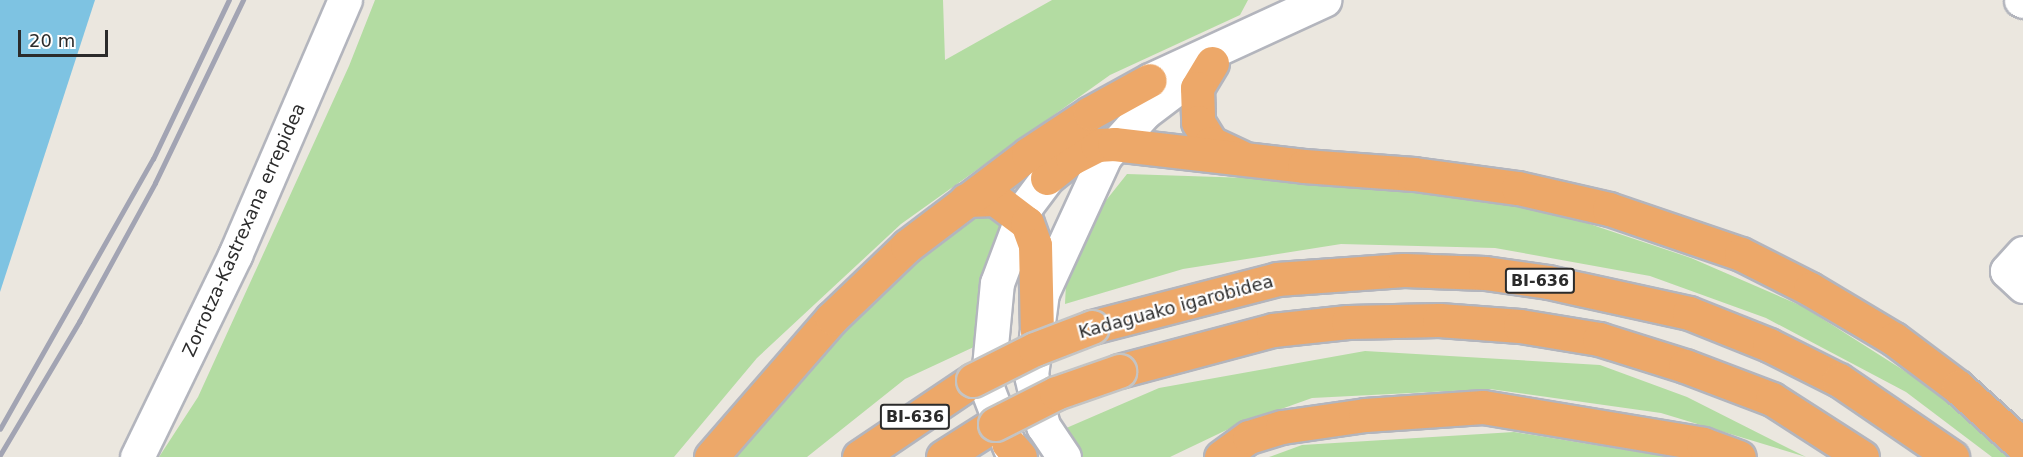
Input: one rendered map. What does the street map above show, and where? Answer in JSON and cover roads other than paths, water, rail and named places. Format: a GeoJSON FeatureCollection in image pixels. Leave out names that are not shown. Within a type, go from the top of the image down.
{"type":"FeatureCollection","features":[{"type":"Feature","properties":{"kind":"highway"},"geometry":{"type":"LineString","coordinates":[[1220,54],[1197,88],[1198,122],[1211,143],[1249,160]]}},
{"type":"Feature","properties":{"kind":"highway"},"geometry":{"type":"LineString","coordinates":[[711,457],[832,318],[907,246],[966,200],[1090,113],[1150,80]]}},
{"type":"Feature","properties":{"kind":"highway"},"geometry":{"type":"LineString","coordinates":[[1047,178],[1072,158],[1097,145],[1114,144],[1249,160],[1414,174],[1518,188],[1663,225],[1741,254],[1810,289],[1894,339],[1958,387],[2023,446]]}},
{"type":"Feature","properties":{"kind":"highway"},"geometry":{"type":"LineString","coordinates":[[966,200],[995,199],[1021,218],[1035,245],[1037,332]]}},
{"type":"Feature","properties":{"kind":"highway","name":"Kadaguako igarobidea"},"geometry":{"type":"LineString","coordinates":[[859,457],[973,380],[1035,349],[1092,327],[1277,279],[1404,270],[1485,273],[1537,280],[1689,313],[1769,345],[1839,380],[1952,457]]}},
{"type":"Feature","properties":{"kind":"highway","name":"BI-636"},"geometry":{"type":"LineString","coordinates":[[943,457],[1009,445],[1056,393],[1119,370],[1283,329],[1427,321],[1520,326],[1599,339],[1685,366],[1772,399],[1862,457]]}},
{"type":"Feature","properties":{"kind":"highway"},"geometry":{"type":"LineString","coordinates":[[1221,457],[1250,437],[1282,427],[1365,415],[1483,407],[1693,441],[1739,457]]}},
{"type":"Feature","properties":{"kind":"street","name":"Zorrotza-Kastrexana errepidea"},"geometry":{"type":"LineString","coordinates":[[137,457],[235,255],[345,0]]}},
{"type":"Feature","properties":{"kind":"street"},"geometry":{"type":"LineString","coordinates":[[1009,445],[987,388],[997,283],[1021,218],[1047,178],[1081,135],[1150,80],[1220,54],[1322,0]]}},
{"type":"Feature","properties":{"kind":"street"},"geometry":{"type":"LineString","coordinates":[[1064,457],[1043,426],[1031,375],[1042,293],[1084,196],[1114,144],[1145,112],[1220,54]]}},
{"type":"Feature","properties":{"kind":"street"},"geometry":{"type":"LineString","coordinates":[[2023,253],[2007,271],[2023,286]]}},
{"type":"Feature","properties":{"kind":"water"},"geometry":{"type":"Polygon","coordinates":[[[0,0],[95,0],[0,292],[0,0]]]}},
{"type":"Feature","properties":{"kind":"railway"},"geometry":{"type":"LineString","coordinates":[[0,429],[153,159],[229,0]]}},
{"type":"Feature","properties":{"kind":"railway"},"geometry":{"type":"LineString","coordinates":[[0,455],[79,322],[155,183],[243,0]]}}]}
